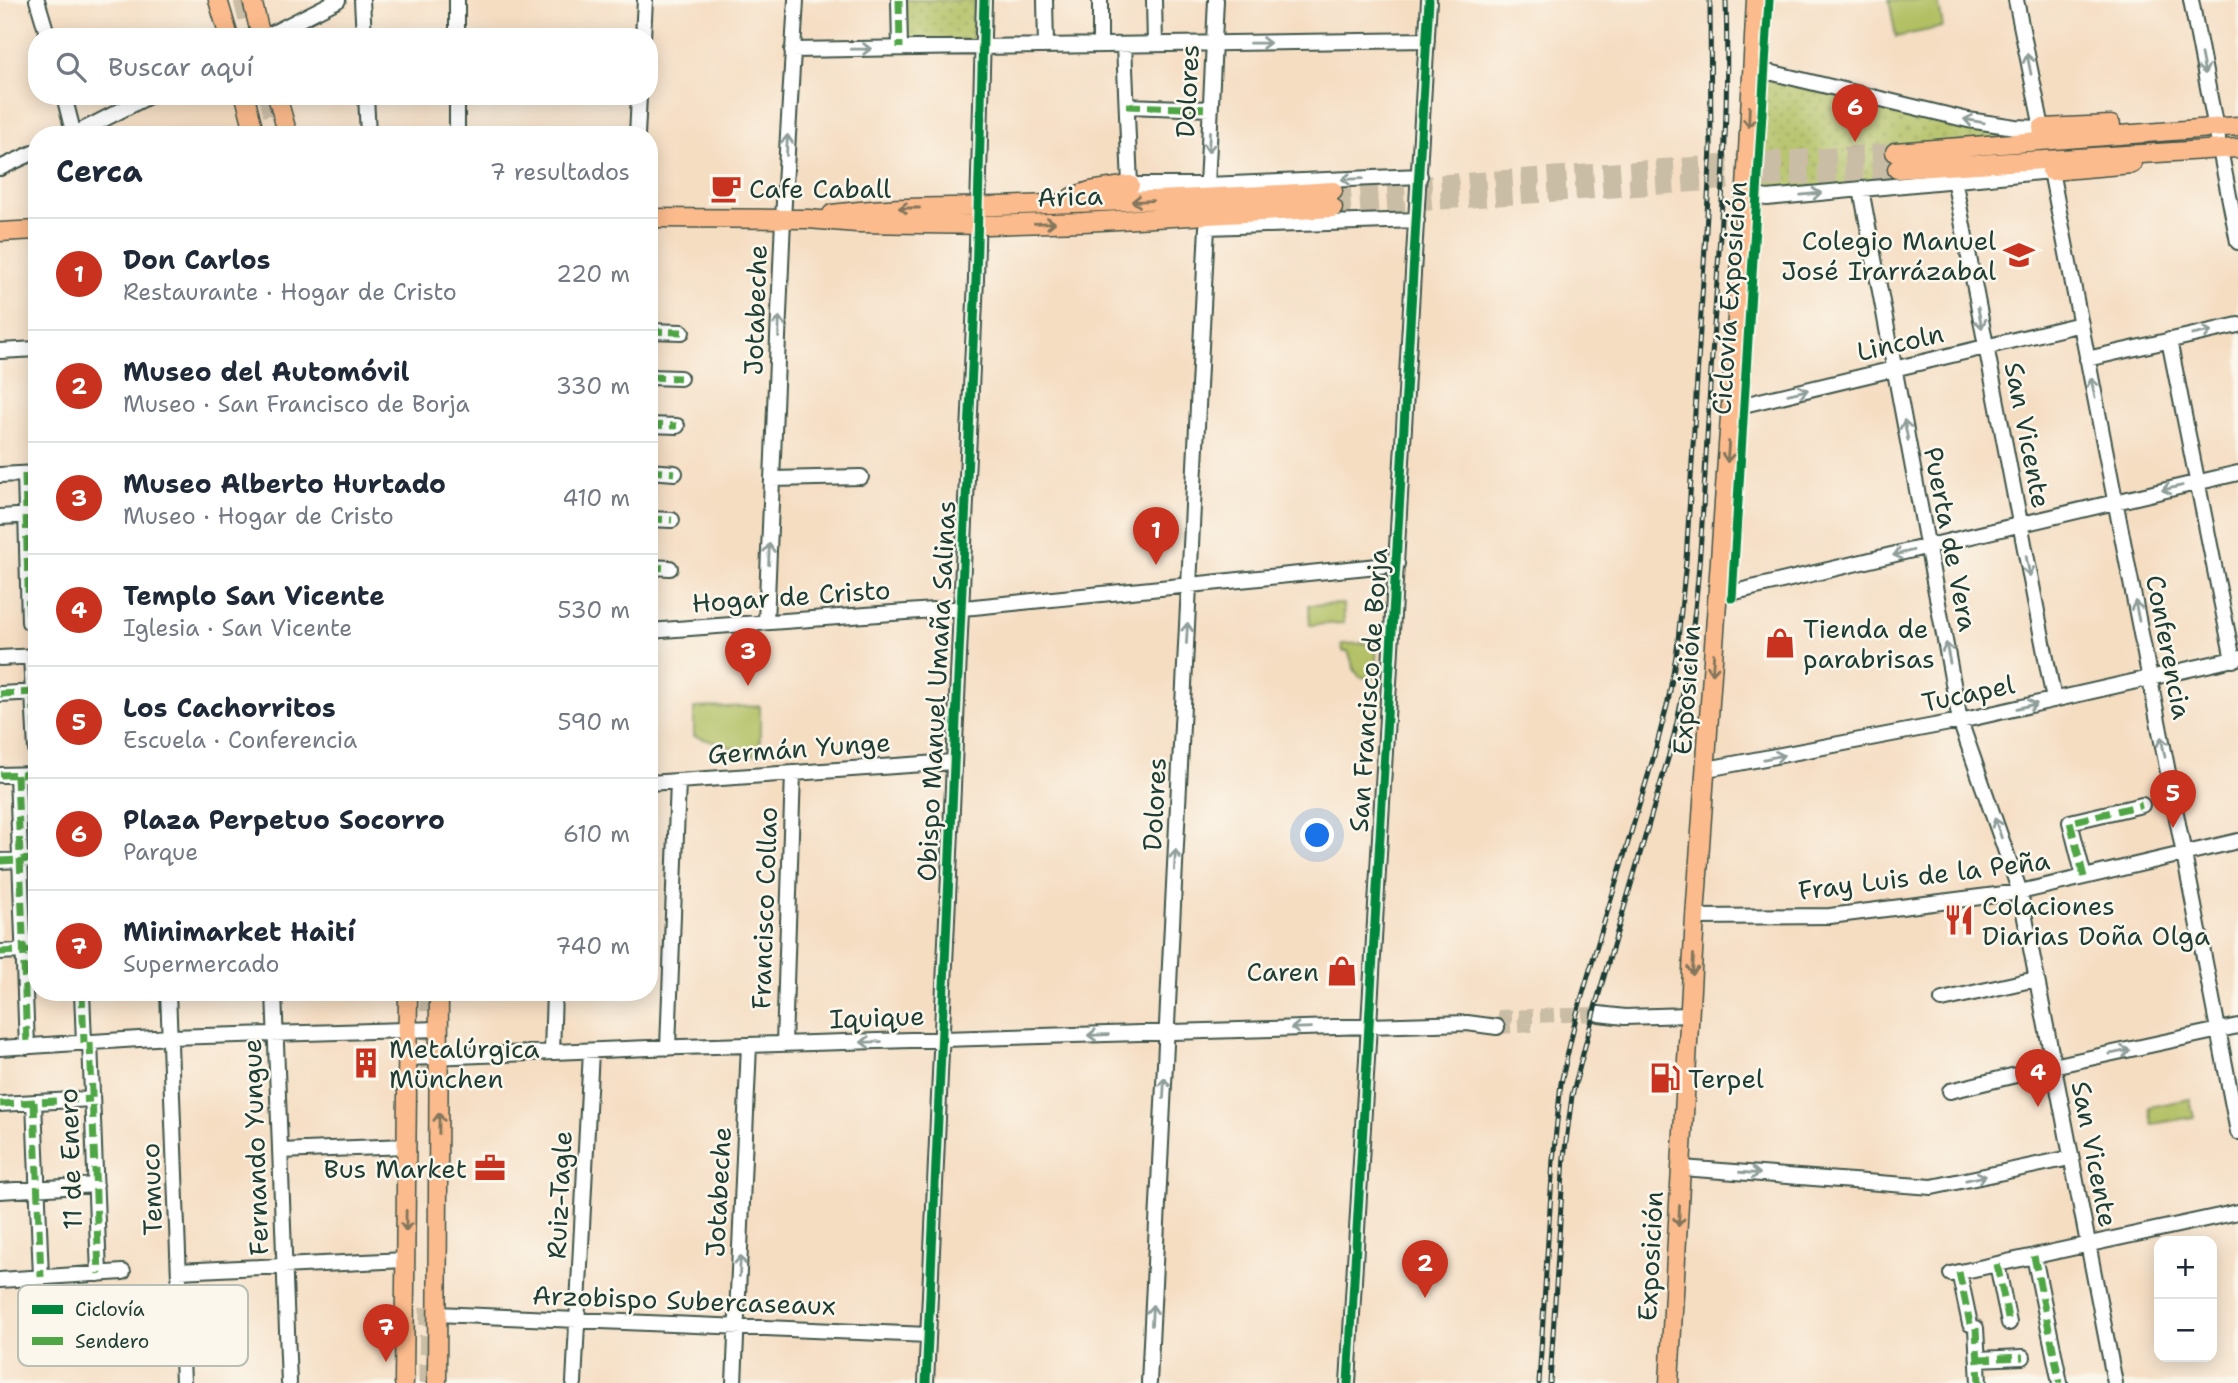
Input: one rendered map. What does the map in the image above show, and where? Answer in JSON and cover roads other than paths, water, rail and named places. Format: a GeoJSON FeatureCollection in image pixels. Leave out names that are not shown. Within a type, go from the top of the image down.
{"type":"FeatureCollection","features":[{"type":"Feature","properties":{"kind":"main road"},"geometry":{"type":"LineString","coordinates":[[218,0],[226,28]]}},
{"type":"Feature","properties":{"kind":"main road"},"geometry":{"type":"LineString","coordinates":[[252,0],[260,28]]}},
{"type":"Feature","properties":{"kind":"main road","name":"Exposición"},"geometry":{"type":"LineString","coordinates":[[1669,1383],[1695,917],[1746,188],[1756,0]]}},
{"type":"Feature","properties":{"kind":"main road"},"geometry":{"type":"LineString","coordinates":[[247,105],[253,126]]}},
{"type":"Feature","properties":{"kind":"main road"},"geometry":{"type":"LineString","coordinates":[[280,105],[285,126]]}},
{"type":"Feature","properties":{"kind":"main road"},"geometry":{"type":"LineString","coordinates":[[2042,128],[2130,125],[2173,131]]}},
{"type":"Feature","properties":{"kind":"main road"},"geometry":{"type":"LineString","coordinates":[[2229,148],[2049,158],[1896,161],[2238,126]]}},
{"type":"Feature","properties":{"kind":"main road"},"geometry":{"type":"LineString","coordinates":[[2051,171],[2127,165],[2179,152]]}},
{"type":"Feature","properties":{"kind":"main road"},"geometry":{"type":"LineString","coordinates":[[1049,204],[1090,191],[1130,185]]}},
{"type":"Feature","properties":{"kind":"main road","name":"Arica"},"geometry":{"type":"LineString","coordinates":[[658,218],[808,219],[884,208],[977,216],[1083,222],[1333,200],[1236,197],[1049,204],[977,216]]}},
{"type":"Feature","properties":{"kind":"main road"},"geometry":{"type":"LineString","coordinates":[[1083,222],[1207,227]]}},
{"type":"Feature","properties":{"kind":"main road"},"geometry":{"type":"LineString","coordinates":[[0,232],[28,230]]}},
{"type":"Feature","properties":{"kind":"main road"},"geometry":{"type":"LineString","coordinates":[[404,1383],[408,1001]]}},
{"type":"Feature","properties":{"kind":"main road"},"geometry":{"type":"LineString","coordinates":[[437,1383],[439,1001]]}},
{"type":"Feature","properties":{"kind":"street"},"geometry":{"type":"LineString","coordinates":[[37,0],[45,28]]}},
{"type":"Feature","properties":{"kind":"street"},"geometry":{"type":"LineString","coordinates":[[281,28],[338,0]]}},
{"type":"Feature","properties":{"kind":"street"},"geometry":{"type":"LineString","coordinates":[[362,0],[364,28]]}},
{"type":"Feature","properties":{"kind":"street"},"geometry":{"type":"LineString","coordinates":[[457,0],[457,28]]}},
{"type":"Feature","properties":{"kind":"street"},"geometry":{"type":"LineString","coordinates":[[643,28],[645,0]]}},
{"type":"Feature","properties":{"kind":"street","name":"Jotabeche"},"geometry":{"type":"LineString","coordinates":[[766,622],[783,219],[796,0]]}},
{"type":"Feature","properties":{"kind":"street"},"geometry":{"type":"LineString","coordinates":[[899,0],[900,48]]}},
{"type":"Feature","properties":{"kind":"street","name":"Obispo Manuel Umaña Salinas"},"geometry":{"type":"LineString","coordinates":[[926,1383],[961,608],[984,0]]}},
{"type":"Feature","properties":{"kind":"street"},"geometry":{"type":"LineString","coordinates":[[1045,0],[1046,46]]}},
{"type":"Feature","properties":{"kind":"street"},"geometry":{"type":"LineString","coordinates":[[1100,0],[1100,45]]}},
{"type":"Feature","properties":{"kind":"street"},"geometry":{"type":"LineString","coordinates":[[1154,0],[1154,44]]}},
{"type":"Feature","properties":{"kind":"street","name":"Dolores"},"geometry":{"type":"LineString","coordinates":[[1207,185],[1216,0]]}},
{"type":"Feature","properties":{"kind":"street","name":"San Francisco de Borja"},"geometry":{"type":"LineString","coordinates":[[1348,1383],[1429,0]]}},
{"type":"Feature","properties":{"kind":"street"},"geometry":{"type":"LineString","coordinates":[[1751,76],[1773,73],[1968,120],[2042,128],[2016,0]]}},
{"type":"Feature","properties":{"kind":"street"},"geometry":{"type":"LineString","coordinates":[[2191,0],[2216,128],[2229,148],[2238,242]]}},
{"type":"Feature","properties":{"kind":"street"},"geometry":{"type":"LineString","coordinates":[[792,50],[1427,40]]}},
{"type":"Feature","properties":{"kind":"street"},"geometry":{"type":"LineString","coordinates":[[1124,45],[1130,185]]}},
{"type":"Feature","properties":{"kind":"street"},"geometry":{"type":"LineString","coordinates":[[66,105],[72,126]]}},
{"type":"Feature","properties":{"kind":"street"},"geometry":{"type":"LineString","coordinates":[[91,126],[132,105]]}},
{"type":"Feature","properties":{"kind":"street"},"geometry":{"type":"LineString","coordinates":[[366,105],[368,126]]}},
{"type":"Feature","properties":{"kind":"street"},"geometry":{"type":"LineString","coordinates":[[457,105],[457,126]]}},
{"type":"Feature","properties":{"kind":"street"},"geometry":{"type":"LineString","coordinates":[[637,126],[639,105]]}},
{"type":"Feature","properties":{"kind":"street"},"geometry":{"type":"LineString","coordinates":[[1127,106],[1211,109]]}},
{"type":"Feature","properties":{"kind":"street"},"geometry":{"type":"LineString","coordinates":[[0,168],[28,155]]}},
{"type":"Feature","properties":{"kind":"street"},"geometry":{"type":"LineString","coordinates":[[1746,188],[1756,196],[1767,198],[2051,171]]}},
{"type":"Feature","properties":{"kind":"street","name":"Conferencia"},"geometry":{"type":"LineString","coordinates":[[2051,171],[2218,1030],[2234,1089],[2238,1132]]}},
{"type":"Feature","properties":{"kind":"street","name":"Arica"},"geometry":{"type":"LineString","coordinates":[[1130,185],[1207,185],[1420,176]]}},
{"type":"Feature","properties":{"kind":"street","name":"San Vicente"},"geometry":{"type":"LineString","coordinates":[[1954,179],[2054,700]]}},
{"type":"Feature","properties":{"kind":"street","name":"Puerta de Vera"},"geometry":{"type":"LineString","coordinates":[[1861,189],[1960,721],[2020,892]]}},
{"type":"Feature","properties":{"kind":"street"},"geometry":{"type":"LineString","coordinates":[[1207,227],[1418,220]]}},
{"type":"Feature","properties":{"kind":"street","name":"Dolores"},"geometry":{"type":"LineString","coordinates":[[1149,1383],[1207,227]]}},
{"type":"Feature","properties":{"kind":"street","name":"Lincoln"},"geometry":{"type":"LineString","coordinates":[[1731,408],[2081,324]]}},
{"type":"Feature","properties":{"kind":"street"},"geometry":{"type":"LineString","coordinates":[[2087,359],[2238,325]]}},
{"type":"Feature","properties":{"kind":"street"},"geometry":{"type":"LineString","coordinates":[[658,331],[682,332]]}},
{"type":"Feature","properties":{"kind":"street"},"geometry":{"type":"LineString","coordinates":[[2169,340],[2235,659]]}},
{"type":"Feature","properties":{"kind":"street"},"geometry":{"type":"LineString","coordinates":[[0,352],[28,350]]}},
{"type":"Feature","properties":{"kind":"street"},"geometry":{"type":"LineString","coordinates":[[658,377],[680,378]]}},
{"type":"Feature","properties":{"kind":"street"},"geometry":{"type":"LineString","coordinates":[[658,425],[677,426]]}},
{"type":"Feature","properties":{"kind":"street"},"geometry":{"type":"LineString","coordinates":[[658,472],[675,473]]}},
{"type":"Feature","properties":{"kind":"street"},"geometry":{"type":"LineString","coordinates":[[0,475],[28,473]]}},
{"type":"Feature","properties":{"kind":"street"},"geometry":{"type":"LineString","coordinates":[[1718,596],[2238,473]]}},
{"type":"Feature","properties":{"kind":"street"},"geometry":{"type":"LineString","coordinates":[[772,479],[861,477]]}},
{"type":"Feature","properties":{"kind":"street"},"geometry":{"type":"LineString","coordinates":[[0,517],[28,515]]}},
{"type":"Feature","properties":{"kind":"street"},"geometry":{"type":"LineString","coordinates":[[658,519],[672,520]]}},
{"type":"Feature","properties":{"kind":"street","name":"Hogar de Cristo"},"geometry":{"type":"LineString","coordinates":[[658,630],[961,608],[1396,564]]}},
{"type":"Feature","properties":{"kind":"street"},"geometry":{"type":"LineString","coordinates":[[658,567],[670,568]]}},
{"type":"Feature","properties":{"kind":"street"},"geometry":{"type":"LineString","coordinates":[[0,658],[28,656]]}},
{"type":"Feature","properties":{"kind":"street","name":"Tucapel"},"geometry":{"type":"LineString","coordinates":[[1707,769],[1960,721],[2235,659]]}},
{"type":"Feature","properties":{"kind":"street"},"geometry":{"type":"LineString","coordinates":[[0,694],[28,692]]}},
{"type":"Feature","properties":{"kind":"street","name":"Germán Yunge"},"geometry":{"type":"LineString","coordinates":[[658,782],[953,762]]}},
{"type":"Feature","properties":{"kind":"street","name":"Francisco Collao"},"geometry":{"type":"LineString","coordinates":[[784,1044],[793,773]]}},
{"type":"Feature","properties":{"kind":"street"},"geometry":{"type":"LineString","coordinates":[[0,775],[28,774]]}},
{"type":"Feature","properties":{"kind":"street"},"geometry":{"type":"LineString","coordinates":[[17,775],[20,860],[28,933]]}},
{"type":"Feature","properties":{"kind":"street"},"geometry":{"type":"LineString","coordinates":[[668,1048],[678,781]]}},
{"type":"Feature","properties":{"kind":"street"},"geometry":{"type":"LineString","coordinates":[[2084,877],[2070,822],[2142,805]]}},
{"type":"Feature","properties":{"kind":"street","name":"Fray Luis de la Peña"},"geometry":{"type":"LineString","coordinates":[[1695,917],[1830,916],[2020,892],[2238,841]]}},
{"type":"Feature","properties":{"kind":"street"},"geometry":{"type":"LineString","coordinates":[[0,861],[28,860]]}},
{"type":"Feature","properties":{"kind":"street","name":"San Vicente"},"geometry":{"type":"LineString","coordinates":[[2020,892],[2115,1383]]}},
{"type":"Feature","properties":{"kind":"street"},"geometry":{"type":"LineString","coordinates":[[0,952],[28,951]]}},
{"type":"Feature","properties":{"kind":"street"},"geometry":{"type":"LineString","coordinates":[[1942,1000],[2036,979]]}},
{"type":"Feature","properties":{"kind":"street"},"geometry":{"type":"LineString","coordinates":[[27,1047],[28,1001]]}},
{"type":"Feature","properties":{"kind":"street","name":"11 de Enero"},"geometry":{"type":"LineString","coordinates":[[83,1001],[92,1099],[99,1274]]}},
{"type":"Feature","properties":{"kind":"street","name":"Temuco"},"geometry":{"type":"LineString","coordinates":[[168,1001],[179,1285]]}},
{"type":"Feature","properties":{"kind":"street","name":"Fernando Yungue"},"geometry":{"type":"LineString","coordinates":[[274,1001],[289,1383]]}},
{"type":"Feature","properties":{"kind":"street"},"geometry":{"type":"LineString","coordinates":[[552,1052],[554,1001]]}},
{"type":"Feature","properties":{"kind":"street"},"geometry":{"type":"LineString","coordinates":[[1598,1019],[1689,1015]]}},
{"type":"Feature","properties":{"kind":"street","name":"Iquique"},"geometry":{"type":"LineString","coordinates":[[407,1058],[1498,1022]]}},
{"type":"Feature","properties":{"kind":"street"},"geometry":{"type":"LineString","coordinates":[[1950,1091],[2238,1026]]}},
{"type":"Feature","properties":{"kind":"street"},"geometry":{"type":"LineString","coordinates":[[0,1048],[170,1037],[439,1029]]}},
{"type":"Feature","properties":{"kind":"street","name":"Jotabeche"},"geometry":{"type":"LineString","coordinates":[[734,1383],[750,1045]]}},
{"type":"Feature","properties":{"kind":"street","name":"Ruiz-Tagle"},"geometry":{"type":"LineString","coordinates":[[574,1383],[591,1051]]}},
{"type":"Feature","properties":{"kind":"street"},"geometry":{"type":"LineString","coordinates":[[0,1104],[92,1099]]}},
{"type":"Feature","properties":{"kind":"street"},"geometry":{"type":"LineString","coordinates":[[34,1102],[41,1278]]}},
{"type":"Feature","properties":{"kind":"street"},"geometry":{"type":"LineString","coordinates":[[280,1151],[407,1146]]}},
{"type":"Feature","properties":{"kind":"street"},"geometry":{"type":"LineString","coordinates":[[1682,1168],[1932,1187],[2070,1158]]}},
{"type":"Feature","properties":{"kind":"street"},"geometry":{"type":"LineString","coordinates":[[0,1191],[96,1185]]}},
{"type":"Feature","properties":{"kind":"street"},"geometry":{"type":"LineString","coordinates":[[1979,1383],[1973,1326],[1955,1273],[2238,1212]]}},
{"type":"Feature","properties":{"kind":"street"},"geometry":{"type":"LineString","coordinates":[[2034,1256],[2060,1383]]}},
{"type":"Feature","properties":{"kind":"street"},"geometry":{"type":"LineString","coordinates":[[178,1271],[405,1260]]}},
{"type":"Feature","properties":{"kind":"street"},"geometry":{"type":"LineString","coordinates":[[1997,1264],[2010,1323]]}},
{"type":"Feature","properties":{"kind":"street"},"geometry":{"type":"LineString","coordinates":[[0,1280],[123,1272]]}},
{"type":"Feature","properties":{"kind":"street","name":"Arzobispo Subercaseaux"},"geometry":{"type":"LineString","coordinates":[[438,1314],[929,1335]]}},
{"type":"Feature","properties":{"kind":"street"},"geometry":{"type":"LineString","coordinates":[[1978,1359],[2024,1357]]}},
{"type":"Feature","properties":{"kind":"tunnel"},"geometry":{"type":"LineString","coordinates":[[243,0],[250,28]]}},
{"type":"Feature","properties":{"kind":"tunnel"},"geometry":{"type":"LineString","coordinates":[[270,105],[276,126]]}},
{"type":"Feature","properties":{"kind":"tunnel"},"geometry":{"type":"LineString","coordinates":[[1333,191],[1895,152]]}},
{"type":"Feature","properties":{"kind":"tunnel"},"geometry":{"type":"LineString","coordinates":[[1333,208],[1897,169]]}},
{"type":"Feature","properties":{"kind":"tunnel"},"geometry":{"type":"LineString","coordinates":[[429,1001],[430,1074]]}},
{"type":"Feature","properties":{"kind":"tunnel"},"geometry":{"type":"LineString","coordinates":[[1498,1017],[1599,1014]]}},
{"type":"Feature","properties":{"kind":"tunnel"},"geometry":{"type":"LineString","coordinates":[[1497,1027],[1535,1025]]}},
{"type":"Feature","properties":{"kind":"tunnel"},"geometry":{"type":"LineString","coordinates":[[428,1383],[429,1307]]}},
{"type":"Feature","properties":{"kind":"railway"},"geometry":{"type":"LineString","coordinates":[[1539,1383],[1553,1160],[1561,1083],[1577,1013],[1653,759],[1668,702],[1677,650],[1686,561],[1711,148],[1710,0]]}},
{"type":"Feature","properties":{"kind":"railway"},"geometry":{"type":"LineString","coordinates":[[1550,1383],[1564,1157],[1572,1096],[1669,755],[1680,710],[1694,618],[1722,193],[1726,0]]}},
{"type":"Feature","properties":{"kind":"place","name":"Plaza Perpetuo Socorro"},"geometry":{"type":"Point","coordinates":[1855,142]}},
{"type":"Feature","properties":{"kind":"place","name":"Cafe Caball"},"geometry":{"type":"Point","coordinates":[726,188]}},
{"type":"Feature","properties":{"kind":"place","name":"Colegio Manuel José Irarrázabal"},"geometry":{"type":"Point","coordinates":[2019,255]}},
{"type":"Feature","properties":{"kind":"place","name":"Don Carlos"},"geometry":{"type":"Point","coordinates":[1156,565]}},
{"type":"Feature","properties":{"kind":"place","name":"Tienda de parabrisas"},"geometry":{"type":"Point","coordinates":[1780,643]}},
{"type":"Feature","properties":{"kind":"place","name":"Museo Alberto Hurtado"},"geometry":{"type":"Point","coordinates":[748,686]}},
{"type":"Feature","properties":{"kind":"place","name":"Los Cachorritos"},"geometry":{"type":"Point","coordinates":[2173,828]}},
{"type":"Feature","properties":{"kind":"place","name":"Colaciones Diarias Doña Olga"},"geometry":{"type":"Point","coordinates":[1959,920]}},
{"type":"Feature","properties":{"kind":"place","name":"Caren"},"geometry":{"type":"Point","coordinates":[1342,971]}},
{"type":"Feature","properties":{"kind":"place","name":"Metalúrgica München"},"geometry":{"type":"Point","coordinates":[366,1063]}},
{"type":"Feature","properties":{"kind":"place","name":"Terpel"},"geometry":{"type":"Point","coordinates":[1665,1078]}},
{"type":"Feature","properties":{"kind":"place","name":"Templo San Vicente"},"geometry":{"type":"Point","coordinates":[2038,1107]}},
{"type":"Feature","properties":{"kind":"place","name":"Bus Market"},"geometry":{"type":"Point","coordinates":[490,1168]}},
{"type":"Feature","properties":{"kind":"place","name":"Museo del Automóvil"},"geometry":{"type":"Point","coordinates":[1425,1298]}},
{"type":"Feature","properties":{"kind":"place","name":"Minimarket Haití"},"geometry":{"type":"Point","coordinates":[386,1362]}}]}
